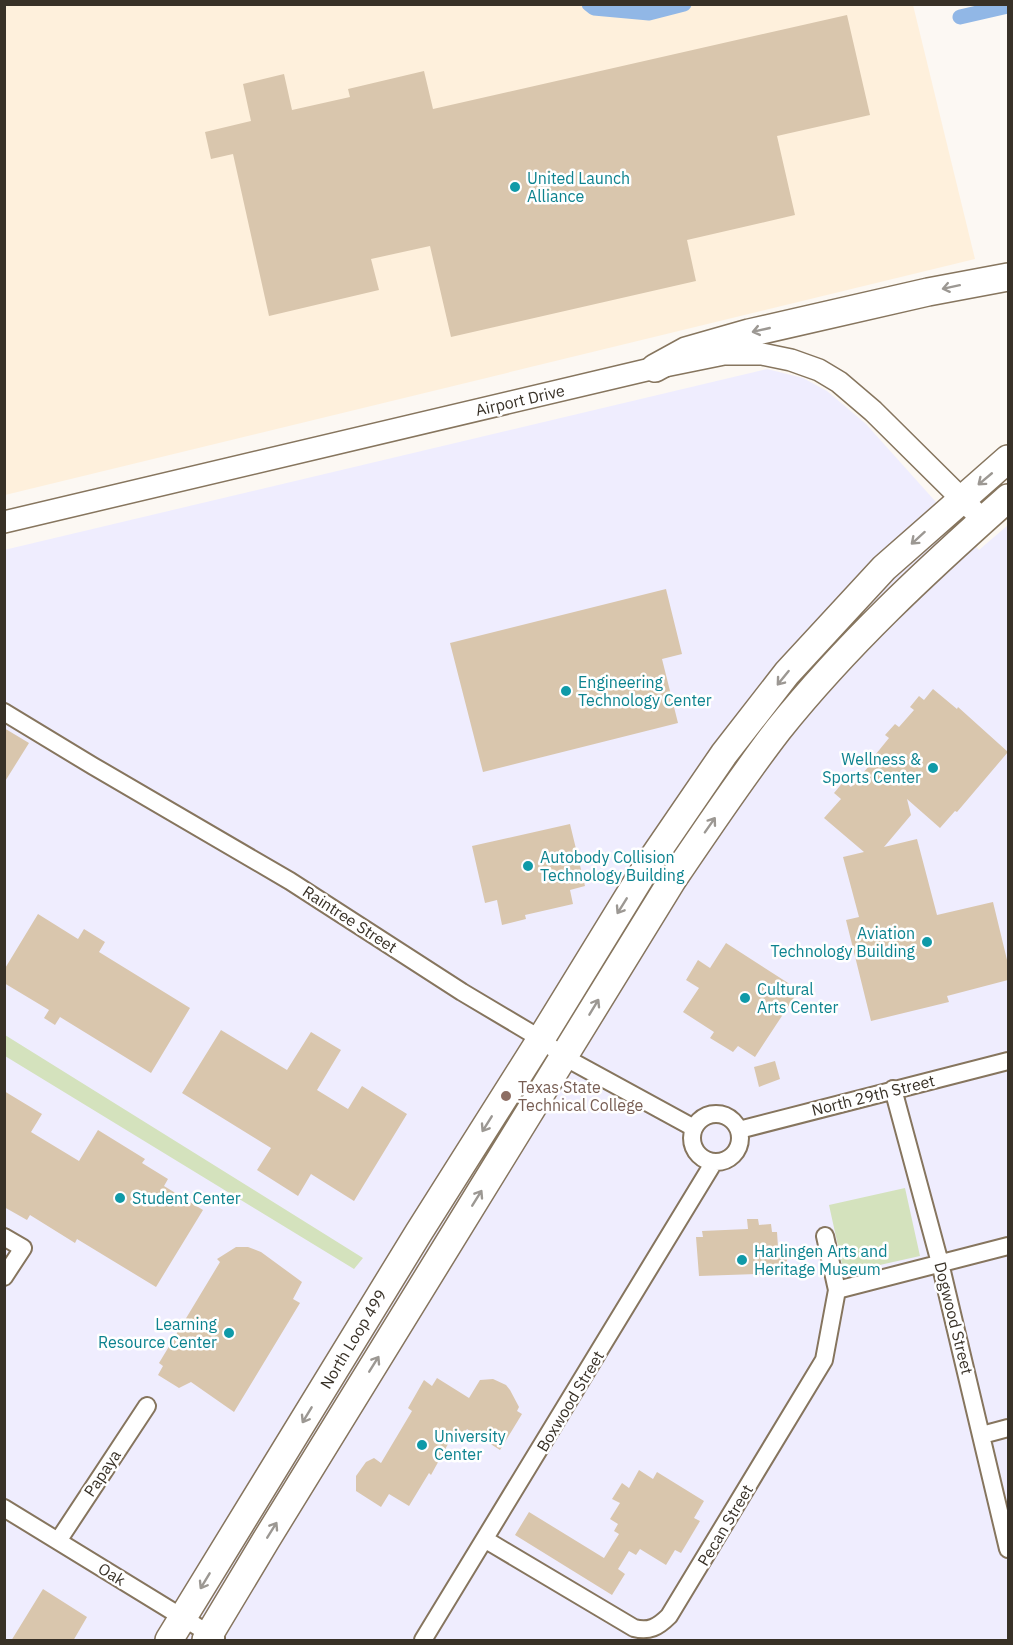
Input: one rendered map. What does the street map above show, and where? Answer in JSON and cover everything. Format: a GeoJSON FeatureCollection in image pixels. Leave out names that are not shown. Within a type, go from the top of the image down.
{"type":"FeatureCollection","features":[{"type":"Feature","properties":{"kind":"main road"},"geometry":{"type":"LineString","coordinates":[[655,368],[686,351],[749,333],[928,292],[1008,277]]}},
{"type":"Feature","properties":{"kind":"main road","name":"North Loop 499"},"geometry":{"type":"LineString","coordinates":[[176,1629],[419,1232],[646,868],[724,754],[788,672],[884,568],[1008,459]]}},
{"type":"Feature","properties":{"kind":"main road","name":"North Loop 499"},"geometry":{"type":"LineString","coordinates":[[212,1639],[266,1540],[673,879],[779,729],[867,628],[1008,498]]}},
{"type":"Feature","properties":{"kind":"street","name":"Airport Drive"},"geometry":{"type":"LineString","coordinates":[[4,522],[655,368],[724,354],[762,354],[790,360],[819,370],[839,382],[873,411],[983,520]]}},
{"type":"Feature","properties":{"kind":"street","name":"Raintree Street"},"geometry":{"type":"LineString","coordinates":[[4,712],[290,881],[462,992],[541,1039],[564,1058],[694,1128]]}},
{"type":"Feature","properties":{"kind":"street","name":"North 29th Street"},"geometry":{"type":"LineString","coordinates":[[739,1130],[1008,1061]]}},
{"type":"Feature","properties":{"kind":"street","name":"Dogwood Street"},"geometry":{"type":"LineString","coordinates":[[893,1089],[940,1263],[1008,1548]]}},
{"type":"Feature","properties":{"kind":"street"},"geometry":{"type":"LineString","coordinates":[[711,1114],[723,1114],[732,1120],[739,1130],[739,1142],[735,1152],[726,1160],[714,1162],[703,1158],[695,1150],[692,1139],[694,1128],[701,1119],[711,1114]]}},
{"type":"Feature","properties":{"kind":"street","name":"Boxwood Street"},"geometry":{"type":"LineString","coordinates":[[423,1641],[714,1162]]}},
{"type":"Feature","properties":{"kind":"street","name":"Pecan Street"},"geometry":{"type":"LineString","coordinates":[[486,1540],[634,1628],[643,1631],[660,1625],[669,1617],[824,1359],[837,1290],[825,1236]]}},
{"type":"Feature","properties":{"kind":"street"},"geometry":{"type":"LineString","coordinates":[[4,1237],[23,1248],[4,1277]]}},
{"type":"Feature","properties":{"kind":"street"},"geometry":{"type":"LineString","coordinates":[[837,1290],[1008,1246]]}},
{"type":"Feature","properties":{"kind":"street","name":"Papaya"},"geometry":{"type":"LineString","coordinates":[[58,1541],[147,1406]]}},
{"type":"Feature","properties":{"kind":"street"},"geometry":{"type":"LineString","coordinates":[[981,1435],[1008,1428]]}},
{"type":"Feature","properties":{"kind":"street","name":"Oak"},"geometry":{"type":"LineString","coordinates":[[4,1508],[58,1541],[176,1629],[212,1639]]}},
{"type":"Feature","properties":{"kind":"shaded area"},"geometry":{"type":"Polygon","coordinates":[[[4,5],[913,5],[975,259],[5,495],[4,5]]]}},
{"type":"Feature","properties":{"kind":"shaded area","name":"Texas State Technical College"},"geometry":{"type":"Polygon","coordinates":[[[767,369],[803,378],[827,391],[866,424],[979,550],[1008,525],[1008,1640],[5,1640],[4,550],[767,369]]]}},
{"type":"Feature","properties":{"kind":"green space"},"geometry":{"type":"Polygon","coordinates":[[[5,1035],[363,1258],[354,1269],[5,1056],[5,1035]]]}},
{"type":"Feature","properties":{"kind":"green space"},"geometry":{"type":"Polygon","coordinates":[[[905,1188],[920,1256],[844,1273],[829,1205],[905,1188]]]}},
{"type":"Feature","properties":{"kind":"building","name":"United Launch Alliance"},"geometry":{"type":"Polygon","coordinates":[[[847,15],[870,115],[777,136],[795,215],[687,240],[696,281],[451,337],[430,246],[371,259],[379,290],[269,316],[233,154],[211,159],[205,132],[251,121],[243,84],[284,74],[292,110],[350,97],[348,89],[424,71],[433,109],[847,15]]]}},
{"type":"Feature","properties":{"kind":"building","name":"Engineering Technology Center"},"geometry":{"type":"Polygon","coordinates":[[[666,589],[682,654],[662,659],[678,723],[483,772],[450,643],[666,589]]]}},
{"type":"Feature","properties":{"kind":"building"},"geometry":{"type":"Polygon","coordinates":[[[933,689],[957,709],[958,707],[1008,752],[957,812],[955,811],[940,828],[907,799],[911,815],[884,847],[917,839],[937,915],[993,902],[1008,964],[1008,980],[947,996],[949,1002],[871,1021],[846,920],[859,917],[843,857],[864,852],[824,818],[841,799],[834,793],[844,781],[851,787],[889,738],[885,735],[895,724],[899,727],[914,710],[910,707],[919,696],[924,700],[933,689]]]}},
{"type":"Feature","properties":{"kind":"building"},"geometry":{"type":"Polygon","coordinates":[[[4,728],[29,743],[4,783],[4,728]]]}},
{"type":"Feature","properties":{"kind":"building","name":"Autobody Collision Technology Building"},"geometry":{"type":"Polygon","coordinates":[[[570,824],[585,886],[570,890],[573,904],[525,915],[526,919],[502,925],[497,900],[485,903],[472,846],[570,824]]]}},
{"type":"Feature","properties":{"kind":"building"},"geometry":{"type":"Polygon","coordinates":[[[38,914],[78,939],[84,929],[105,942],[99,952],[190,1008],[151,1073],[60,1017],[55,1025],[44,1018],[49,1010],[4,983],[4,970],[38,914]]]}},
{"type":"Feature","properties":{"kind":"building","name":"Cultural Arts Center"},"geometry":{"type":"Polygon","coordinates":[[[726,943],[799,990],[755,1057],[738,1046],[733,1052],[710,1038],[714,1032],[683,1012],[699,988],[686,980],[698,960],[710,968],[726,943]]]}},
{"type":"Feature","properties":{"kind":"building"},"geometry":{"type":"Polygon","coordinates":[[[221,1030],[287,1070],[311,1032],[341,1050],[317,1090],[348,1109],[362,1086],[407,1114],[354,1201],[311,1174],[298,1196],[257,1170],[271,1148],[182,1093],[221,1030]]]}},
{"type":"Feature","properties":{"kind":"building","name":"Cultural Arts Center"},"geometry":{"type":"Polygon","coordinates":[[[775,1061],[780,1079],[759,1087],[754,1067],[775,1061]]]}},
{"type":"Feature","properties":{"kind":"building","name":"Student Center"},"geometry":{"type":"Polygon","coordinates":[[[4,1091],[42,1114],[31,1132],[79,1161],[98,1130],[145,1159],[142,1163],[168,1179],[164,1186],[203,1210],[156,1287],[77,1239],[75,1243],[30,1215],[27,1220],[4,1207],[4,1091]]]}},
{"type":"Feature","properties":{"kind":"building","name":"Harlingen Arts and Heritage Museum"},"geometry":{"type":"Polygon","coordinates":[[[747,1219],[758,1219],[759,1225],[771,1224],[772,1232],[777,1232],[778,1247],[786,1247],[788,1273],[699,1276],[696,1237],[703,1237],[702,1231],[748,1229],[747,1219]]]}},
{"type":"Feature","properties":{"kind":"building","name":"Learning Resource Center"},"geometry":{"type":"Polygon","coordinates":[[[236,1247],[248,1247],[261,1252],[302,1282],[293,1299],[300,1303],[234,1412],[191,1382],[179,1388],[158,1375],[163,1366],[159,1363],[220,1262],[217,1259],[236,1247]]]}},
{"type":"Feature","properties":{"kind":"building","name":"University Center"},"geometry":{"type":"Polygon","coordinates":[[[437,1378],[469,1398],[480,1380],[493,1379],[506,1385],[519,1407],[517,1411],[522,1414],[500,1450],[467,1429],[460,1440],[453,1435],[431,1475],[429,1473],[409,1506],[389,1494],[381,1507],[356,1491],[356,1476],[366,1462],[374,1458],[381,1463],[412,1411],[408,1408],[424,1380],[432,1386],[437,1378]]]}},
{"type":"Feature","properties":{"kind":"building"},"geometry":{"type":"Polygon","coordinates":[[[639,1470],[653,1479],[657,1472],[704,1501],[694,1518],[700,1521],[681,1553],[675,1550],[666,1565],[640,1549],[636,1555],[629,1551],[618,1569],[625,1574],[612,1595],[515,1535],[529,1512],[604,1558],[619,1534],[614,1531],[618,1524],[610,1519],[620,1503],[612,1499],[622,1483],[629,1488],[639,1470]]]}},
{"type":"Feature","properties":{"kind":"building"},"geometry":{"type":"Polygon","coordinates":[[[43,1589],[87,1617],[73,1641],[11,1641],[43,1589]]]}},
{"type":"Feature","properties":{"kind":"waterway"},"geometry":{"type":"LineString","coordinates":[[589,4],[594,8],[649,13],[684,4]]}},
{"type":"Feature","properties":{"kind":"waterway"},"geometry":{"type":"LineString","coordinates":[[960,17],[1008,6]]}},
{"type":"Feature","properties":{"kind":"place","name":"United Launch Alliance"},"geometry":{"type":"Point","coordinates":[515,187]}},
{"type":"Feature","properties":{"kind":"place","name":"Engineering Technology Center"},"geometry":{"type":"Point","coordinates":[566,691]}},
{"type":"Feature","properties":{"kind":"place","name":"Wellness & Sports Center"},"geometry":{"type":"Point","coordinates":[933,768]}},
{"type":"Feature","properties":{"kind":"place","name":"Autobody Collision Technology Building"},"geometry":{"type":"Point","coordinates":[528,866]}},
{"type":"Feature","properties":{"kind":"place","name":"Aviation Technology Building"},"geometry":{"type":"Point","coordinates":[927,942]}},
{"type":"Feature","properties":{"kind":"place","name":"Cultural Arts Center"},"geometry":{"type":"Point","coordinates":[745,998]}},
{"type":"Feature","properties":{"kind":"place","name":"Texas State Technical College"},"geometry":{"type":"Point","coordinates":[506,1096]}},
{"type":"Feature","properties":{"kind":"place","name":"Student Center"},"geometry":{"type":"Point","coordinates":[120,1198]}},
{"type":"Feature","properties":{"kind":"place","name":"Harlingen Arts and Heritage Museum"},"geometry":{"type":"Point","coordinates":[742,1260]}},
{"type":"Feature","properties":{"kind":"place","name":"Learning Resource Center"},"geometry":{"type":"Point","coordinates":[229,1333]}},
{"type":"Feature","properties":{"kind":"place","name":"University Center"},"geometry":{"type":"Point","coordinates":[422,1445]}}]}
